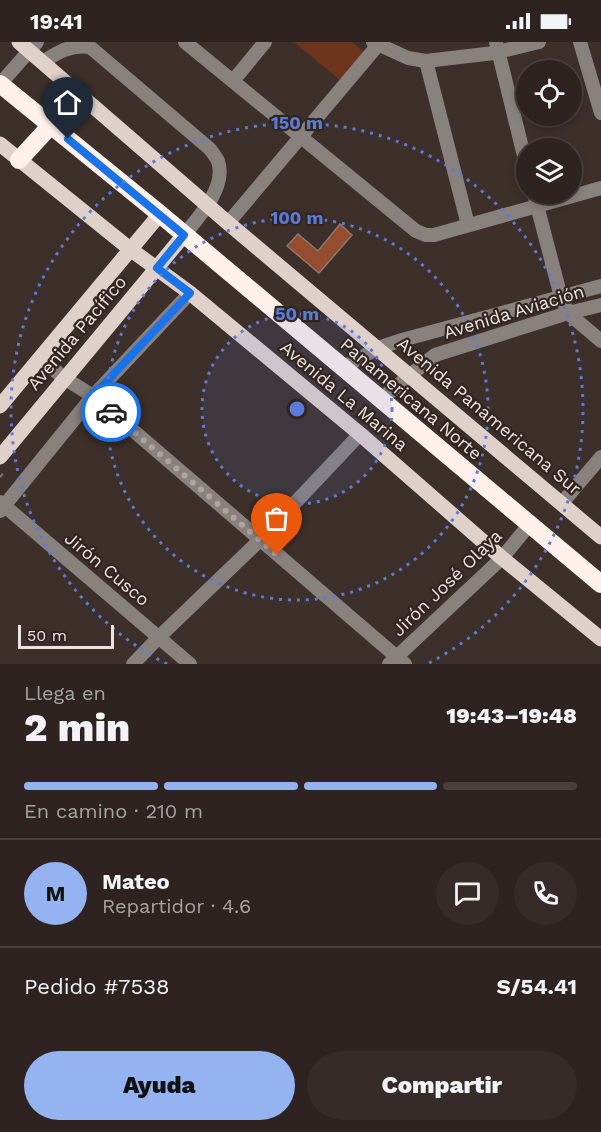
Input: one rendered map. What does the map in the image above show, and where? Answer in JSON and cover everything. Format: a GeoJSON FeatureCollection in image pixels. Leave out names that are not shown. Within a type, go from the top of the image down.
{"type":"FeatureCollection","features":[{"type":"Feature","properties":{"kind":"highway","name":"Panamericana Norte"},"geometry":{"type":"LineString","coordinates":[[0,84],[160,214],[601,585]]}},
{"type":"Feature","properties":{"kind":"highway"},"geometry":{"type":"LineString","coordinates":[[20,160],[51,125]]}},
{"type":"Feature","properties":{"kind":"main road","name":"Avenida Panamericana Sur"},"geometry":{"type":"LineString","coordinates":[[29,45],[43,62],[208,206],[601,537]]}},
{"type":"Feature","properties":{"kind":"main road","name":"Avenida La Marina"},"geometry":{"type":"LineString","coordinates":[[0,144],[130,249],[190,293],[601,639]]}},
{"type":"Feature","properties":{"kind":"main road","name":"Avenida Pacífico"},"geometry":{"type":"LineString","coordinates":[[0,406],[160,214]]}},
{"type":"Feature","properties":{"kind":"main road","name":"Avenida Pacífico"},"geometry":{"type":"LineString","coordinates":[[0,457],[184,235]]}},
{"type":"Feature","properties":{"kind":"street"},"geometry":{"type":"LineString","coordinates":[[185,42],[416,231],[434,235],[525,204]]}},
{"type":"Feature","properties":{"kind":"street"},"geometry":{"type":"LineString","coordinates":[[232,81],[264,42]]}},
{"type":"Feature","properties":{"kind":"street"},"geometry":{"type":"LineString","coordinates":[[228,223],[301,138],[376,43],[408,58],[426,61],[469,57],[497,47],[539,42]]}},
{"type":"Feature","properties":{"kind":"street"},"geometry":{"type":"LineString","coordinates":[[580,42],[601,113]]}},
{"type":"Feature","properties":{"kind":"street"},"geometry":{"type":"LineString","coordinates":[[0,84],[29,45]]}},
{"type":"Feature","properties":{"kind":"street"},"geometry":{"type":"LineString","coordinates":[[43,62],[59,51],[72,47],[90,47],[210,149],[218,160],[219,175],[208,206],[184,235]]}},
{"type":"Feature","properties":{"kind":"street"},"geometry":{"type":"LineString","coordinates":[[497,47],[520,138]]}},
{"type":"Feature","properties":{"kind":"street"},"geometry":{"type":"LineString","coordinates":[[426,61],[468,225]]}},
{"type":"Feature","properties":{"kind":"street"},"geometry":{"type":"LineString","coordinates":[[582,192],[601,188]]}},
{"type":"Feature","properties":{"kind":"street"},"geometry":{"type":"LineString","coordinates":[[537,204],[561,297],[568,313],[601,341]]}},
{"type":"Feature","properties":{"kind":"street","name":"Avenida Aviación"},"geometry":{"type":"LineString","coordinates":[[342,368],[378,348],[601,286]]}},
{"type":"Feature","properties":{"kind":"street"},"geometry":{"type":"LineString","coordinates":[[2,507],[93,396],[190,293]]}},
{"type":"Feature","properties":{"kind":"street","name":"Avenida Aviación"},"geometry":{"type":"LineString","coordinates":[[381,399],[435,355],[568,313],[601,305]]}},
{"type":"Feature","properties":{"kind":"street"},"geometry":{"type":"LineString","coordinates":[[40,358],[64,378],[93,396],[397,662]]}},
{"type":"Feature","properties":{"kind":"street"},"geometry":{"type":"LineString","coordinates":[[134,664],[260,540],[360,434]]}},
{"type":"Feature","properties":{"kind":"street"},"geometry":{"type":"LineString","coordinates":[[562,503],[601,457]]}},
{"type":"Feature","properties":{"kind":"street","name":"Jirón Cusco"},"geometry":{"type":"LineString","coordinates":[[2,507],[190,664]]}},
{"type":"Feature","properties":{"kind":"street","name":"Jirón José Olaya"},"geometry":{"type":"LineString","coordinates":[[397,662],[502,558],[529,525]]}},
{"type":"Feature","properties":{"kind":"shaded area"},"geometry":{"type":"Polygon","coordinates":[[[294,42],[352,42],[365,53],[341,81],[294,42]]]}},
{"type":"Feature","properties":{"kind":"building"},"geometry":{"type":"Polygon","coordinates":[[[340,224],[352,235],[319,273],[287,246],[298,234],[318,251],[340,224]]]}},
{"type":"Feature","properties":{"kind":"way so far"},"geometry":{"type":"LineString","coordinates":[[111,412],[277,555]]}},
{"type":"Feature","properties":{"kind":"route"},"geometry":{"type":"LineString","coordinates":[[68,139],[184,235],[157,268],[190,293],[93,396],[111,412]]}}]}
